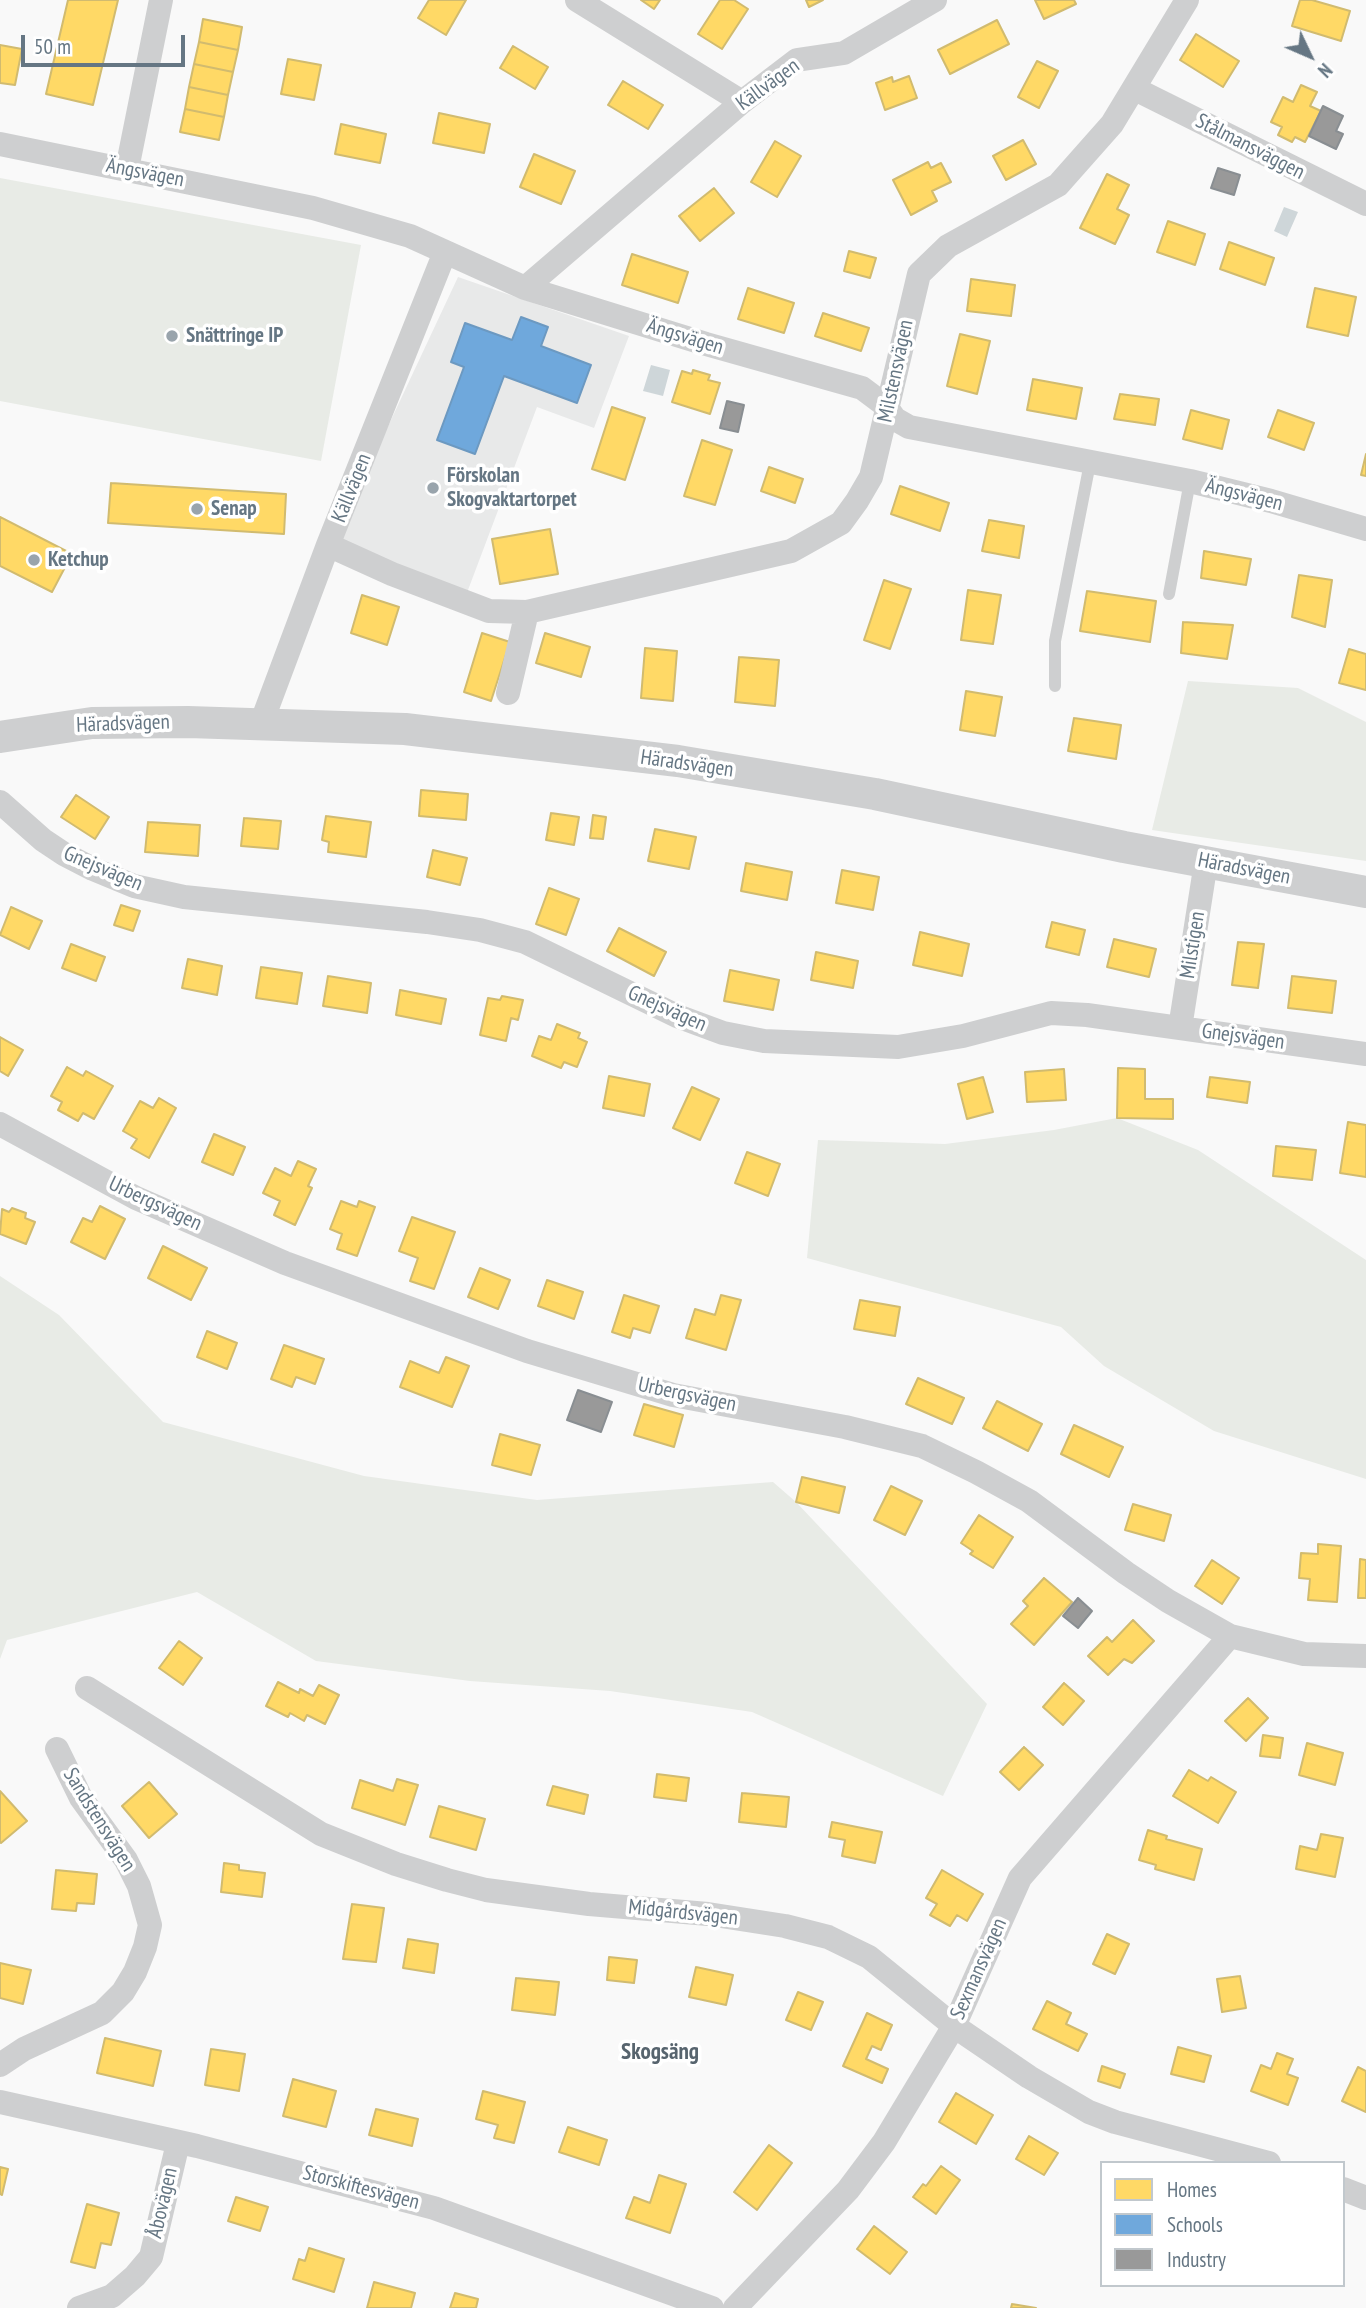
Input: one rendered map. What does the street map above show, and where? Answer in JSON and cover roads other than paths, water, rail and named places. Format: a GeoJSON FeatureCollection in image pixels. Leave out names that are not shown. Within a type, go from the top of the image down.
{"type":"FeatureCollection","features":[{"type":"Feature","properties":{"kind":"street"},"geometry":{"type":"LineString","coordinates":[[127,169],[162,0]]}},
{"type":"Feature","properties":{"kind":"street"},"geometry":{"type":"LineString","coordinates":[[577,0],[742,102]]}},
{"type":"Feature","properties":{"kind":"street","name":"Källvägen"},"geometry":{"type":"LineString","coordinates":[[525,288],[742,102],[797,60],[844,53],[934,0]]}},
{"type":"Feature","properties":{"kind":"street","name":"Milstensvägen"},"geometry":{"type":"LineString","coordinates":[[328,545],[392,574],[489,611],[527,612],[791,551],[841,523],[871,478],[919,274],[948,246],[1058,185],[1112,124],[1187,0]]}},
{"type":"Feature","properties":{"kind":"street","name":"Stålmansväggen"},"geometry":{"type":"LineString","coordinates":[[1135,89],[1366,204]]}},
{"type":"Feature","properties":{"kind":"street","name":"Ängsvägen"},"geometry":{"type":"LineString","coordinates":[[0,144],[313,208],[410,236],[525,288],[706,344],[862,388],[886,406],[895,419],[909,427],[1190,481],[1366,529]]}},
{"type":"Feature","properties":{"kind":"street","name":"Källvägen"},"geometry":{"type":"LineString","coordinates":[[261,724],[328,545],[445,252]]}},
{"type":"Feature","properties":{"kind":"street"},"geometry":{"type":"LineString","coordinates":[[508,692],[527,612]]}},
{"type":"Feature","properties":{"kind":"street","name":"Häradsvägen"},"geometry":{"type":"LineString","coordinates":[[0,737],[92,723],[188,722],[405,729],[678,761],[875,794],[1366,892]]}},
{"type":"Feature","properties":{"kind":"street","name":"Gnejsvägen"},"geometry":{"type":"LineString","coordinates":[[0,802],[43,840],[64,854],[134,886],[184,897],[480,930],[525,942],[677,1016],[723,1033],[764,1041],[898,1047],[963,1036],[1051,1013],[1087,1015],[1366,1054]]}},
{"type":"Feature","properties":{"kind":"street","name":"Milstigen"},"geometry":{"type":"LineString","coordinates":[[1180,1028],[1206,862]]}},
{"type":"Feature","properties":{"kind":"street","name":"Urbergsvägen"},"geometry":{"type":"LineString","coordinates":[[0,1124],[136,1198],[285,1263],[527,1351],[673,1395],[845,1427],[922,1446],[1029,1501],[1126,1573],[1168,1601],[1230,1636],[1304,1654],[1366,1656]]}},
{"type":"Feature","properties":{"kind":"street","name":"Sexmansvägen"},"geometry":{"type":"LineString","coordinates":[[735,2308],[848,2190],[902,2114],[954,2026],[1020,1878],[1230,1636]]}},
{"type":"Feature","properties":{"kind":"street","name":"Midgårdsvägen"},"geometry":{"type":"LineString","coordinates":[[87,1688],[320,1834],[396,1864],[486,1890],[589,1904],[708,1914],[785,1926],[828,1937],[869,1957],[954,2026],[1029,2077],[1089,2112],[1115,2122],[1261,2161]]}},
{"type":"Feature","properties":{"kind":"street","name":"Sandstensvägen"},"geometry":{"type":"LineString","coordinates":[[0,2065],[24,2049],[102,2013],[123,1992],[135,1972],[150,1925],[139,1886],[126,1860],[81,1798],[57,1749]]}},
{"type":"Feature","properties":{"kind":"street","name":"Storskiftesvägen"},"geometry":{"type":"LineString","coordinates":[[0,2102],[317,2176],[434,2208],[712,2308]]}},
{"type":"Feature","properties":{"kind":"street","name":"Åbovägen"},"geometry":{"type":"LineString","coordinates":[[79,2308],[112,2297],[151,2257],[178,2143]]}},
{"type":"Feature","properties":{"kind":"street"},"geometry":{"type":"LineString","coordinates":[[1345,2190],[1366,2198]]}},
{"type":"Feature","properties":{"kind":"lane"},"geometry":{"type":"LineString","coordinates":[[1055,686],[1055,641],[1090,463]]}},
{"type":"Feature","properties":{"kind":"lane"},"geometry":{"type":"LineString","coordinates":[[1169,594],[1190,481]]}},
{"type":"Feature","properties":{"kind":"place","name":"Snättringe IP"},"geometry":{"type":"Point","coordinates":[172,336]}},
{"type":"Feature","properties":{"kind":"place","name":"Förskolan Skogvaktartorpet"},"geometry":{"type":"Point","coordinates":[433,488]}},
{"type":"Feature","properties":{"kind":"place","name":"Senap"},"geometry":{"type":"Point","coordinates":[197,509]}},
{"type":"Feature","properties":{"kind":"place","name":"Ketchup"},"geometry":{"type":"Point","coordinates":[34,560]}},
{"type":"Feature","properties":{"kind":"district","name":"Skogsäng"},"geometry":{"type":"Point","coordinates":[660,2052]}}]}
